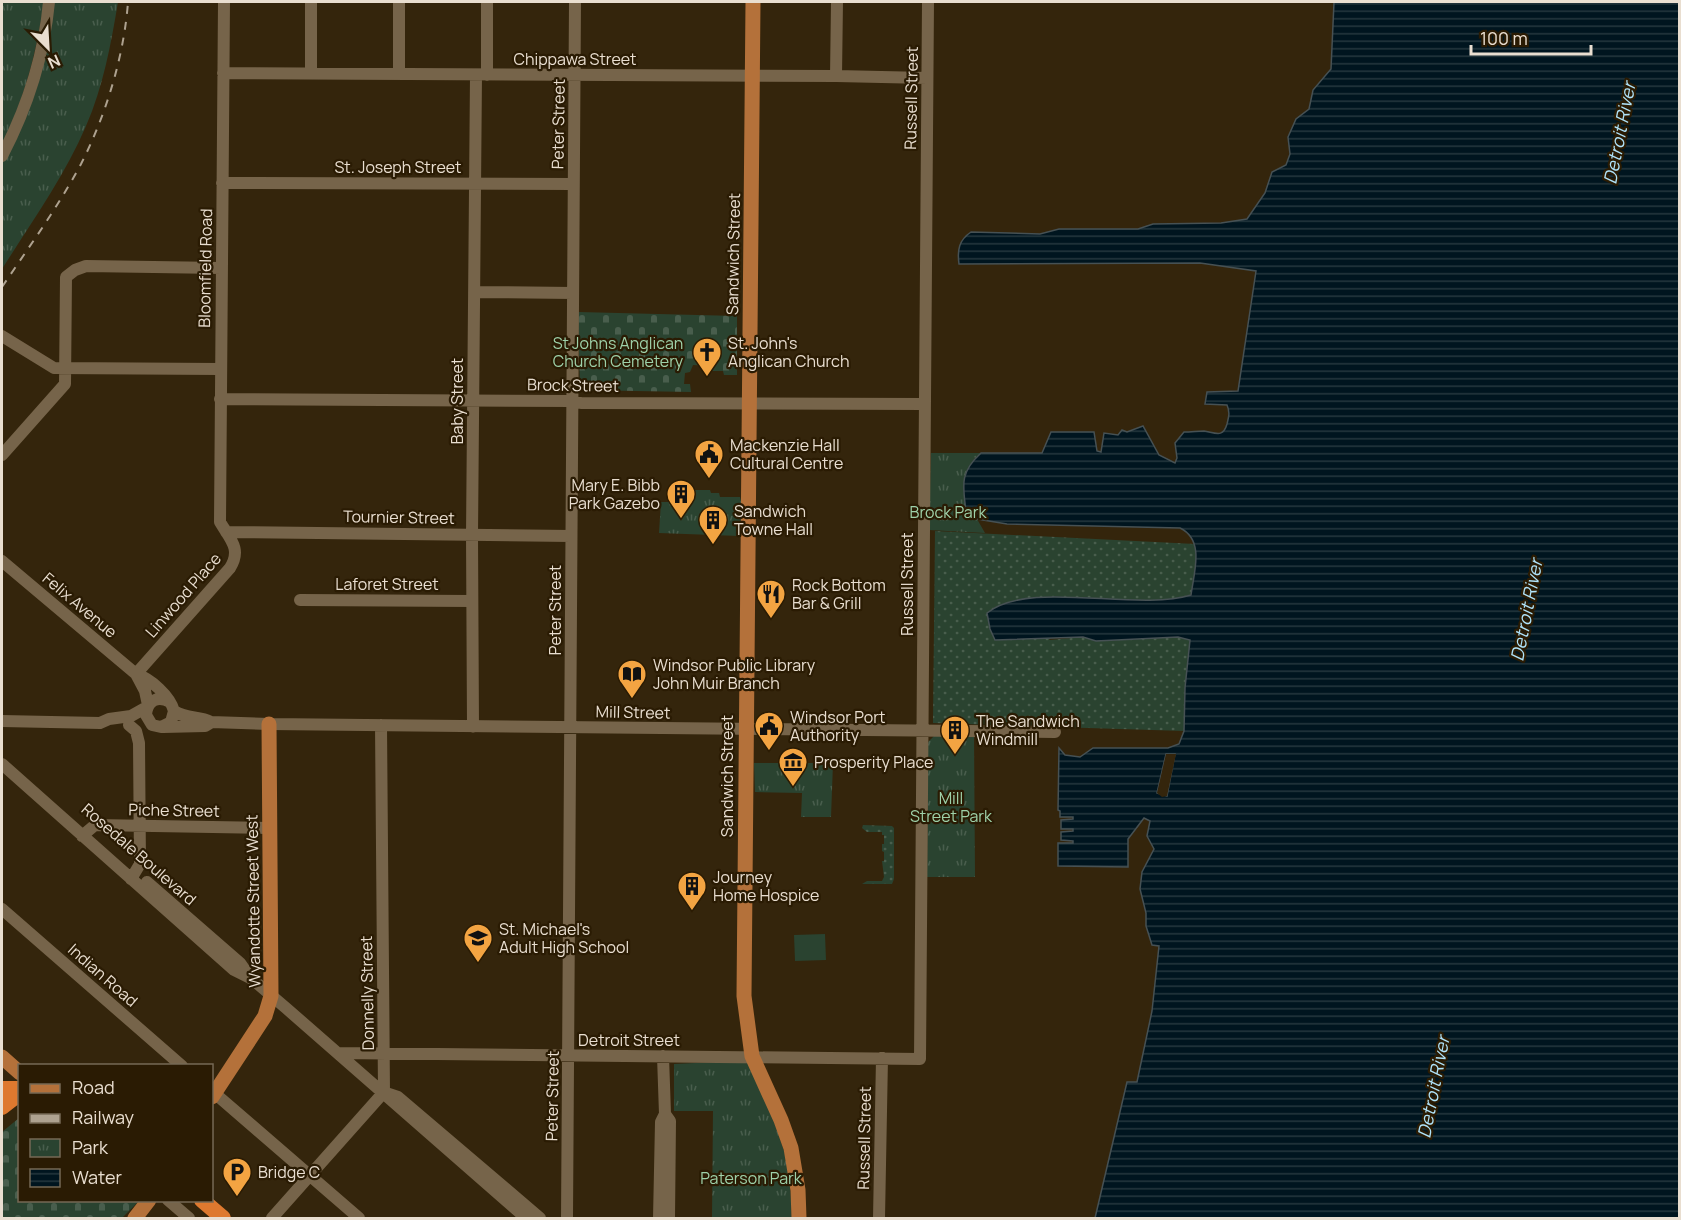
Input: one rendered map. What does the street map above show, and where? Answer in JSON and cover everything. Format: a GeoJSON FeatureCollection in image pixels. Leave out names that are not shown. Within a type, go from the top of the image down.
{"type":"FeatureCollection","features":[{"type":"Feature","properties":{"kind":"highway"},"geometry":{"type":"LineString","coordinates":[[2,1089],[18,1091]]}},
{"type":"Feature","properties":{"kind":"highway"},"geometry":{"type":"LineString","coordinates":[[2,1107],[18,1093]]}},
{"type":"Feature","properties":{"kind":"highway"},"geometry":{"type":"LineString","coordinates":[[204,1202],[223,1218]]}},
{"type":"Feature","properties":{"kind":"main road","name":"Sandwich Street"},"geometry":{"type":"LineString","coordinates":[[753,2],[744,996],[752,1056],[782,1120],[791,1148],[798,1190],[799,1218]]}},
{"type":"Feature","properties":{"kind":"main road","name":"Wyandotte Street West"},"geometry":{"type":"LineString","coordinates":[[213,1093],[265,1016],[272,996],[269,724]]}},
{"type":"Feature","properties":{"kind":"main road"},"geometry":{"type":"LineString","coordinates":[[2,1057],[18,1071]]}},
{"type":"Feature","properties":{"kind":"main road"},"geometry":{"type":"LineString","coordinates":[[135,1218],[147,1202]]}},
{"type":"Feature","properties":{"kind":"street"},"geometry":{"type":"LineString","coordinates":[[2,156],[17,126],[36,70],[49,2]]}},
{"type":"Feature","properties":{"kind":"street","name":"Bloomfield Road"},"geometry":{"type":"LineString","coordinates":[[224,2],[220,522],[226,532]]}},
{"type":"Feature","properties":{"kind":"street"},"geometry":{"type":"LineString","coordinates":[[311,74],[312,2]]}},
{"type":"Feature","properties":{"kind":"street"},"geometry":{"type":"LineString","coordinates":[[399,2],[399,74]]}},
{"type":"Feature","properties":{"kind":"street","name":"Baby Street"},"geometry":{"type":"LineString","coordinates":[[473,727],[475,184],[487,2]]}},
{"type":"Feature","properties":{"kind":"street","name":"Peter Street"},"geometry":{"type":"LineString","coordinates":[[567,1218],[575,2]]}},
{"type":"Feature","properties":{"kind":"street"},"geometry":{"type":"LineString","coordinates":[[836,76],[837,2]]}},
{"type":"Feature","properties":{"kind":"street","name":"Russell Street"},"geometry":{"type":"LineString","coordinates":[[920,1059],[928,2]]}},
{"type":"Feature","properties":{"kind":"street","name":"Chippawa Street"},"geometry":{"type":"LineString","coordinates":[[223,73],[927,78]]}},
{"type":"Feature","properties":{"kind":"street","name":"St. Joseph Street"},"geometry":{"type":"LineString","coordinates":[[222,183],[573,184]]}},
{"type":"Feature","properties":{"kind":"street"},"geometry":{"type":"LineString","coordinates":[[2,455],[65,384],[66,277],[86,266],[221,268]]}},
{"type":"Feature","properties":{"kind":"street"},"geometry":{"type":"LineString","coordinates":[[474,292],[573,293]]}},
{"type":"Feature","properties":{"kind":"street"},"geometry":{"type":"LineString","coordinates":[[2,336],[54,368],[220,369]]}},
{"type":"Feature","properties":{"kind":"street","name":"Brock Street"},"geometry":{"type":"LineString","coordinates":[[220,399],[924,404]]}},
{"type":"Feature","properties":{"kind":"street","name":"Tournier Street"},"geometry":{"type":"LineString","coordinates":[[226,532],[571,536]]}},
{"type":"Feature","properties":{"kind":"street","name":"Linwood Place"},"geometry":{"type":"LineString","coordinates":[[136,674],[230,568],[236,558],[235,546],[226,532]]}},
{"type":"Feature","properties":{"kind":"street","name":"Felix Avenue"},"geometry":{"type":"LineString","coordinates":[[3,566],[136,674],[153,684],[172,706]]}},
{"type":"Feature","properties":{"kind":"street","name":"Laforet Street"},"geometry":{"type":"LineString","coordinates":[[300,600],[472,602]]}},
{"type":"Feature","properties":{"kind":"street","name":"Felix Avenue"},"geometry":{"type":"LineString","coordinates":[[136,674],[145,691],[148,706]]}},
{"type":"Feature","properties":{"kind":"street"},"geometry":{"type":"LineString","coordinates":[[139,743],[145,733],[171,722],[172,706],[160,698],[153,700],[148,706],[147,719],[159,727]]}},
{"type":"Feature","properties":{"kind":"street","name":"Mill Street"},"geometry":{"type":"LineString","coordinates":[[100,723],[109,719],[131,716],[148,706]]}},
{"type":"Feature","properties":{"kind":"street","name":"Mill Street"},"geometry":{"type":"LineString","coordinates":[[172,706],[186,718],[204,718],[211,722],[269,724],[1055,732]]}},
{"type":"Feature","properties":{"kind":"street","name":"Mill Street"},"geometry":{"type":"LineString","coordinates":[[2,722],[100,723],[110,727],[140,724],[159,727],[205,726],[211,722]]}},
{"type":"Feature","properties":{"kind":"street"},"geometry":{"type":"LineString","coordinates":[[129,725],[136,731],[139,743],[140,864],[133,875]]}},
{"type":"Feature","properties":{"kind":"street","name":"Donnelly Street"},"geometry":{"type":"LineString","coordinates":[[381,725],[384,1092]]}},
{"type":"Feature","properties":{"kind":"street","name":"Rosedale Boulevard"},"geometry":{"type":"LineString","coordinates":[[2,756],[85,833]]}},
{"type":"Feature","properties":{"kind":"street","name":"Rosedale Boulevard"},"geometry":{"type":"LineString","coordinates":[[2,764],[240,963],[252,979],[526,1218]]}},
{"type":"Feature","properties":{"kind":"street","name":"Piche Street"},"geometry":{"type":"LineString","coordinates":[[85,833],[95,825],[270,828]]}},
{"type":"Feature","properties":{"kind":"street","name":"Indian Road"},"geometry":{"type":"LineString","coordinates":[[2,909],[181,1064]]}},
{"type":"Feature","properties":{"kind":"street","name":"Detroit Street"},"geometry":{"type":"LineString","coordinates":[[338,1053],[920,1059]]}},
{"type":"Feature","properties":{"kind":"street"},"geometry":{"type":"LineString","coordinates":[[658,1218],[661,1122],[664,1114],[663,1056]]}},
{"type":"Feature","properties":{"kind":"street","name":"Russell Street"},"geometry":{"type":"LineString","coordinates":[[879,1218],[882,1058]]}},
{"type":"Feature","properties":{"kind":"street"},"geometry":{"type":"LineString","coordinates":[[272,1218],[384,1092]]}},
{"type":"Feature","properties":{"kind":"street","name":"Rosedale Boulevard"},"geometry":{"type":"LineString","coordinates":[[384,1092],[398,1097],[540,1218]]}},
{"type":"Feature","properties":{"kind":"street"},"geometry":{"type":"LineString","coordinates":[[213,1095],[359,1218]]}},
{"type":"Feature","properties":{"kind":"street"},"geometry":{"type":"LineString","coordinates":[[664,1114],[670,1121],[669,1218]]}},
{"type":"Feature","properties":{"kind":"street"},"geometry":{"type":"LineString","coordinates":[[170,1202],[189,1218]]}},
{"type":"Feature","properties":{"kind":"green space"},"geometry":{"type":"Polygon","coordinates":[[[2,2],[44,2],[29,75],[2,145],[2,2]]]}},
{"type":"Feature","properties":{"kind":"green space"},"geometry":{"type":"Polygon","coordinates":[[[53,2],[118,2],[102,81],[86,126],[57,182],[2,269],[2,162],[23,124],[53,2]]]}},
{"type":"Feature","properties":{"kind":"green space","name":"St Johns Anglican Church Cemetery"},"geometry":{"type":"Polygon","coordinates":[[[578,312],[737,316],[737,375],[724,375],[723,371],[712,371],[712,366],[693,365],[690,372],[685,373],[684,384],[690,384],[691,392],[580,390],[578,312]]]}},
{"type":"Feature","properties":{"kind":"green space","name":"Brock Park"},"geometry":{"type":"Polygon","coordinates":[[[931,453],[981,453],[974,459],[966,511],[977,519],[985,533],[929,530],[931,453]]]}},
{"type":"Feature","properties":{"kind":"green space"},"geometry":{"type":"Polygon","coordinates":[[[681,490],[710,490],[711,493],[719,493],[720,497],[740,497],[742,521],[740,536],[659,533],[661,502],[680,502],[681,490]]]}},
{"type":"Feature","properties":{"kind":"green space"},"geometry":{"type":"Polygon","coordinates":[[[935,531],[1195,544],[1197,554],[1192,594],[1151,601],[1081,598],[1049,640],[1083,637],[1096,641],[1178,637],[1190,640],[1185,688],[1184,731],[933,723],[935,531]]]}},
{"type":"Feature","properties":{"kind":"green space","name":"Mill Street Park"},"geometry":{"type":"Polygon","coordinates":[[[935,735],[974,735],[975,877],[927,877],[928,742],[935,735]]]}},
{"type":"Feature","properties":{"kind":"green space","name":"Prosperity Place"},"geometry":{"type":"Polygon","coordinates":[[[754,763],[833,763],[831,817],[801,817],[802,793],[755,792],[754,763]]]}},
{"type":"Feature","properties":{"kind":"green space"},"geometry":{"type":"Polygon","coordinates":[[[863,825],[894,828],[894,879],[892,884],[862,884],[867,881],[882,881],[884,877],[882,844],[884,844],[884,835],[882,832],[867,832],[862,828],[863,825]]]}},
{"type":"Feature","properties":{"kind":"green space"},"geometry":{"type":"Polygon","coordinates":[[[825,934],[826,960],[795,961],[794,935],[825,934]]]}},
{"type":"Feature","properties":{"kind":"green space","name":"Paterson Park"},"geometry":{"type":"Polygon","coordinates":[[[746,1062],[750,1066],[771,1112],[789,1166],[792,1218],[712,1218],[713,1111],[674,1111],[674,1064],[746,1062]]]}},
{"type":"Feature","properties":{"kind":"green space"},"geometry":{"type":"Polygon","coordinates":[[[18,1119],[18,1202],[138,1202],[122,1218],[2,1218],[2,1132],[18,1119]]]}},
{"type":"Feature","properties":{"kind":"water","name":"Detroit River"},"geometry":{"type":"Polygon","coordinates":[[[1334,2],[1679,2],[1679,1218],[1095,1218],[1127,1082],[1137,1082],[1152,1011],[1159,946],[1152,945],[1146,926],[1146,913],[1140,889],[1142,872],[1154,849],[1147,836],[1150,821],[1144,818],[1128,839],[1128,867],[1058,866],[1058,843],[1073,843],[1073,841],[1061,840],[1061,832],[1073,831],[1073,829],[1061,829],[1061,820],[1073,819],[1073,817],[1060,817],[1058,810],[1059,748],[1065,755],[1080,757],[1093,748],[1168,748],[1179,744],[1184,731],[1185,688],[1190,640],[1178,637],[1096,641],[1083,637],[995,640],[987,613],[1006,603],[1029,598],[1142,600],[1191,595],[1195,548],[1188,533],[1180,528],[1007,524],[977,519],[966,511],[964,480],[969,467],[981,453],[1042,453],[1051,432],[1094,432],[1097,451],[1101,452],[1104,433],[1118,435],[1122,430],[1127,432],[1143,426],[1159,455],[1175,463],[1177,458],[1175,443],[1184,432],[1221,433],[1227,424],[1229,410],[1227,405],[1205,404],[1207,392],[1238,391],[1256,271],[1200,263],[959,264],[958,254],[961,242],[971,232],[1040,234],[1059,229],[1138,229],[1153,224],[1221,223],[1247,219],[1265,193],[1272,172],[1286,165],[1290,154],[1288,137],[1296,119],[1309,109],[1313,90],[1331,69],[1334,2]],[[1166,754],[1157,793],[1167,796],[1175,754],[1166,754]]]}},
{"type":"Feature","properties":{"kind":"pier"},"geometry":{"type":"Polygon","coordinates":[[[1166,754],[1176,754],[1167,796],[1162,797],[1157,793],[1166,754]]]}},
{"type":"Feature","properties":{"kind":"railway"},"geometry":{"type":"LineString","coordinates":[[2,287],[63,196],[90,145],[106,105],[118,64],[128,2]]}},
{"type":"Feature","properties":{"kind":"place","name":"St. John's Anglican Church"},"geometry":{"type":"Point","coordinates":[707,378]}},
{"type":"Feature","properties":{"kind":"place","name":"Mackenzie Hall Cultural Centre"},"geometry":{"type":"Point","coordinates":[709,480]}},
{"type":"Feature","properties":{"kind":"place","name":"Mary E. Bibb Park Gazebo"},"geometry":{"type":"Point","coordinates":[681,520]}},
{"type":"Feature","properties":{"kind":"place","name":"Sandwich Towne Hall"},"geometry":{"type":"Point","coordinates":[713,546]}},
{"type":"Feature","properties":{"kind":"place","name":"Rock Bottom Bar & Grill"},"geometry":{"type":"Point","coordinates":[771,620]}},
{"type":"Feature","properties":{"kind":"place","name":"Windsor Public Library John Muir Branch"},"geometry":{"type":"Point","coordinates":[632,700]}},
{"type":"Feature","properties":{"kind":"place","name":"Windsor Port Authority"},"geometry":{"type":"Point","coordinates":[769,752]}},
{"type":"Feature","properties":{"kind":"place","name":"The Sandwich Windmill"},"geometry":{"type":"Point","coordinates":[955,756]}},
{"type":"Feature","properties":{"kind":"place","name":"Prosperity Place"},"geometry":{"type":"Point","coordinates":[793,788]}},
{"type":"Feature","properties":{"kind":"place","name":"Journey Home Hospice"},"geometry":{"type":"Point","coordinates":[692,912]}},
{"type":"Feature","properties":{"kind":"place","name":"St. Michael's Adult High School"},"geometry":{"type":"Point","coordinates":[478,964]}},
{"type":"Feature","properties":{"kind":"place","name":"Bridge C"},"geometry":{"type":"Point","coordinates":[237,1198]}}]}
